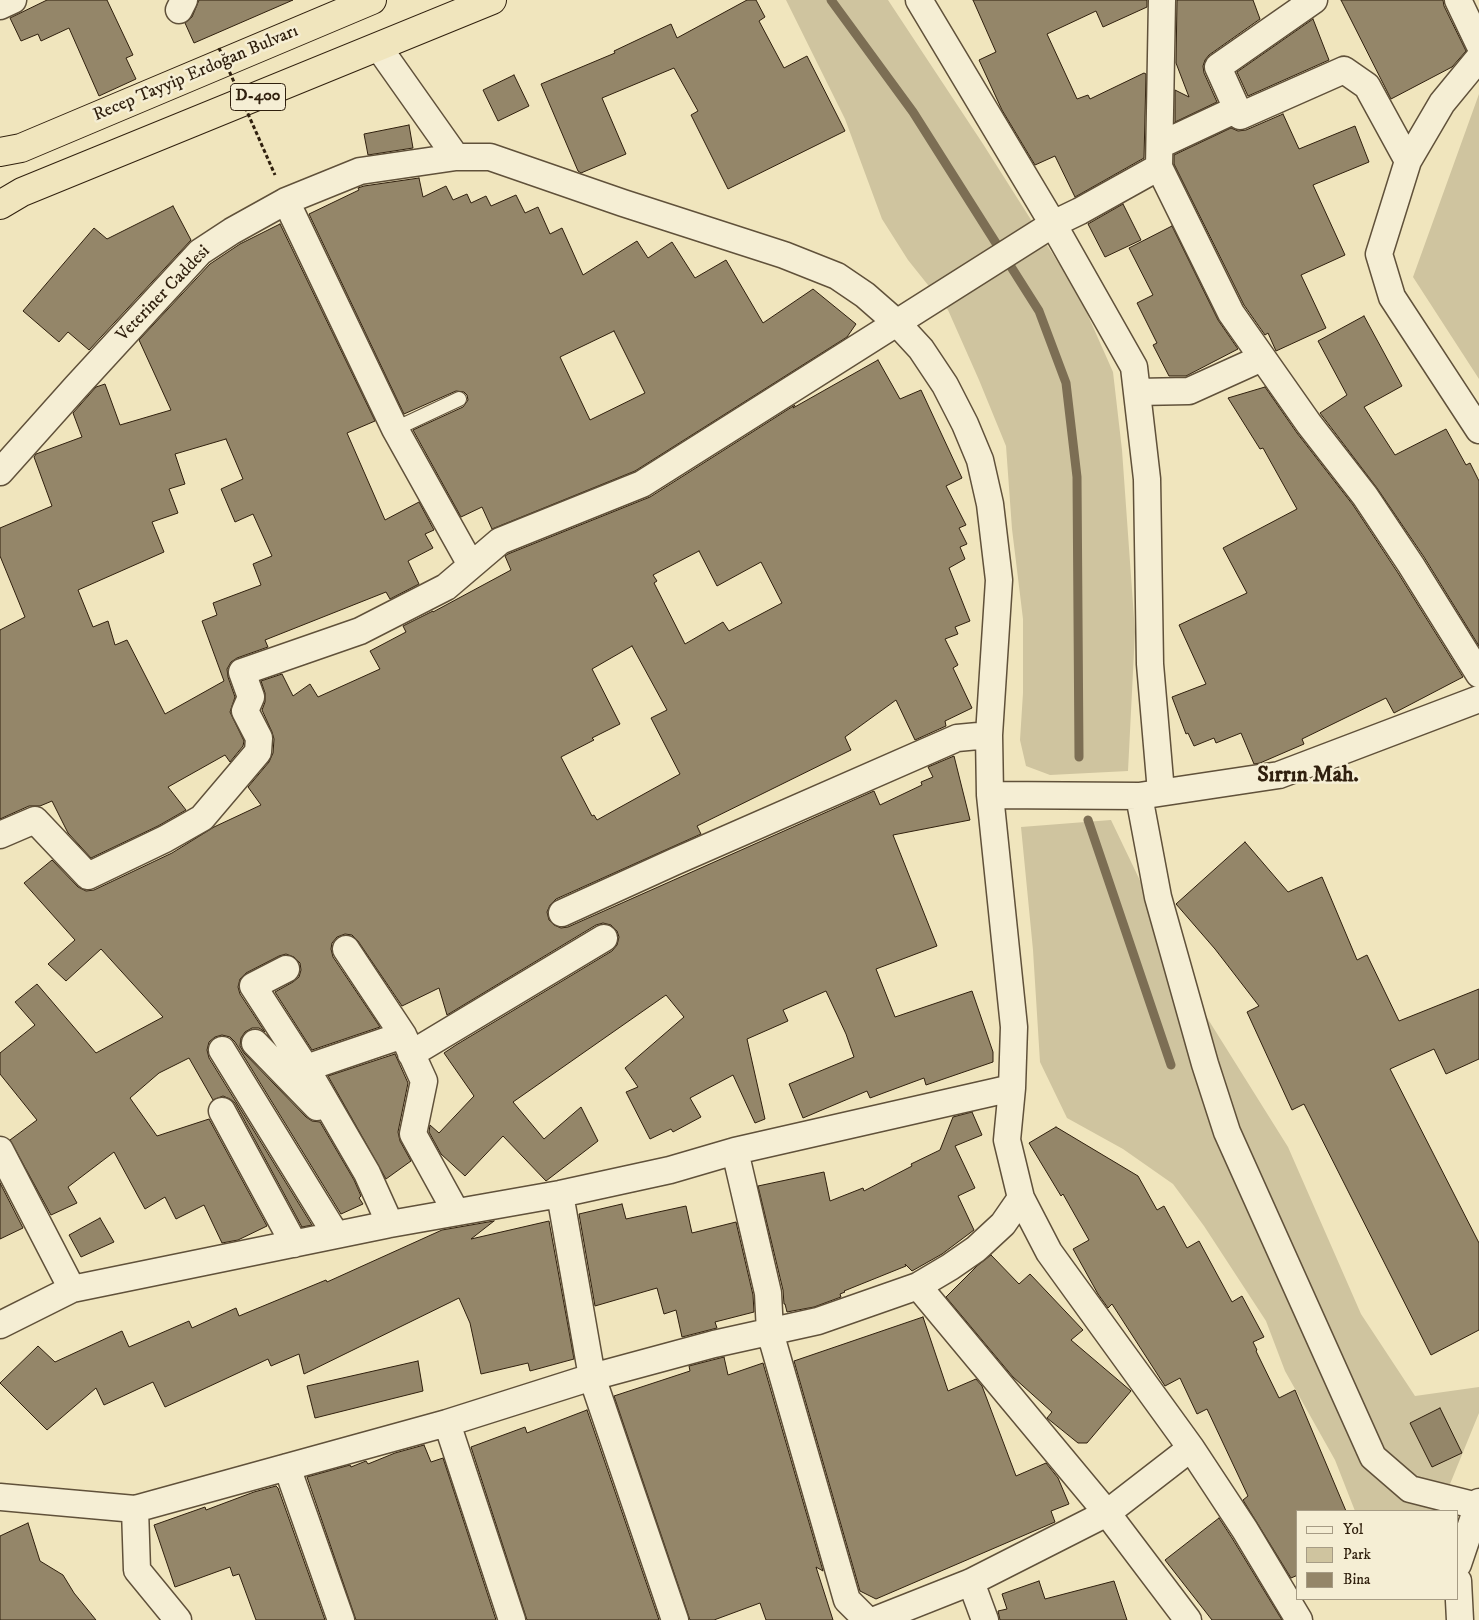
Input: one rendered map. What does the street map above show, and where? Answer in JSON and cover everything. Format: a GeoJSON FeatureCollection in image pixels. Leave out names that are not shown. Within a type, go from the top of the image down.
{"type":"FeatureCollection","features":[{"type":"Feature","properties":{"kind":"highway","name":"Recep Tayyip Erdoğan Bulvarı"},"geometry":{"type":"LineString","coordinates":[[7,146],[372,0]]}},
{"type":"Feature","properties":{"kind":"highway","name":"D-400"},"geometry":{"type":"LineString","coordinates":[[11,198],[492,0]]}},
{"type":"Feature","properties":{"kind":"street"},"geometry":{"type":"LineString","coordinates":[[0,6],[14,0]]}},
{"type":"Feature","properties":{"kind":"street"},"geometry":{"type":"LineString","coordinates":[[919,0],[1053,224],[1134,367],[1147,479],[1150,794],[1158,897],[1205,1064],[1227,1132],[1373,1457],[1410,1489],[1478,1504],[1459,1561]]}},
{"type":"Feature","properties":{"kind":"street"},"geometry":{"type":"LineString","coordinates":[[1162,0],[1159,156],[1231,313],[1309,424],[1365,496],[1411,564],[1479,674]]}},
{"type":"Feature","properties":{"kind":"street"},"geometry":{"type":"LineString","coordinates":[[1314,0],[1218,67],[1240,116],[1344,70],[1368,86],[1408,161]]}},
{"type":"Feature","properties":{"kind":"street"},"geometry":{"type":"LineString","coordinates":[[1458,0],[1479,44]]}},
{"type":"Feature","properties":{"kind":"street"},"geometry":{"type":"LineString","coordinates":[[379,48],[456,157]]}},
{"type":"Feature","properties":{"kind":"street"},"geometry":{"type":"LineString","coordinates":[[1479,58],[1442,103],[1408,161],[1379,254],[1392,297],[1479,430]]}},
{"type":"Feature","properties":{"kind":"street"},"geometry":{"type":"LineString","coordinates":[[0,835],[34,820],[88,876],[165,839],[202,818],[258,752],[259,738],[245,712],[251,697],[242,672],[360,631],[446,587],[500,541],[642,484],[1053,224],[1080,211],[1159,156],[1237,109]]}},
{"type":"Feature","properties":{"kind":"street","name":"Veteriner Caddesi"},"geometry":{"type":"LineString","coordinates":[[0,472],[200,252],[232,231],[286,202],[360,171],[456,157],[490,157],[623,203],[784,255],[837,276],[865,295],[897,323],[921,349],[945,385],[965,424],[980,460],[995,538],[999,580],[989,735],[990,795],[1014,1028],[1012,1088],[1007,1140],[1021,1198],[1049,1252],[1191,1448],[1245,1530],[1299,1620]]}},
{"type":"Feature","properties":{"kind":"street"},"geometry":{"type":"LineString","coordinates":[[286,202],[395,429],[471,565]]}},
{"type":"Feature","properties":{"kind":"street"},"geometry":{"type":"LineString","coordinates":[[1137,392],[1189,391],[1262,358]]}},
{"type":"Feature","properties":{"kind":"street"},"geometry":{"type":"LineString","coordinates":[[990,795],[1150,794],[1279,775],[1479,699]]}},
{"type":"Feature","properties":{"kind":"street"},"geometry":{"type":"LineString","coordinates":[[562,913],[957,738],[989,735]]}},
{"type":"Feature","properties":{"kind":"street"},"geometry":{"type":"LineString","coordinates":[[306,1068],[407,1044],[604,938]]}},
{"type":"Feature","properties":{"kind":"street"},"geometry":{"type":"LineString","coordinates":[[346,949],[407,1044],[424,1081],[413,1134],[456,1212]]}},
{"type":"Feature","properties":{"kind":"street"},"geometry":{"type":"LineString","coordinates":[[286,969],[253,986],[306,1068],[367,1173],[390,1224]]}},
{"type":"Feature","properties":{"kind":"street"},"geometry":{"type":"LineString","coordinates":[[255,1043],[317,1107],[367,1173]]}},
{"type":"Feature","properties":{"kind":"street"},"geometry":{"type":"LineString","coordinates":[[222,1050],[336,1235]]}},
{"type":"Feature","properties":{"kind":"street"},"geometry":{"type":"LineString","coordinates":[[0,1325],[72,1289],[390,1224],[560,1194],[670,1170],[735,1151],[1012,1088]]}},
{"type":"Feature","properties":{"kind":"street"},"geometry":{"type":"LineString","coordinates":[[222,1111],[294,1244]]}},
{"type":"Feature","properties":{"kind":"street"},"geometry":{"type":"LineString","coordinates":[[0,1150],[72,1289]]}},
{"type":"Feature","properties":{"kind":"street"},"geometry":{"type":"LineString","coordinates":[[735,1151],[768,1293],[770,1332],[847,1600],[867,1620]]}},
{"type":"Feature","properties":{"kind":"street"},"geometry":{"type":"LineString","coordinates":[[560,1194],[592,1377],[675,1620]]}},
{"type":"Feature","properties":{"kind":"street"},"geometry":{"type":"LineString","coordinates":[[0,1497],[135,1509],[447,1423],[592,1377],[714,1344],[818,1321],[918,1286],[950,1267],[976,1249],[1003,1224],[1021,1198]]}},
{"type":"Feature","properties":{"kind":"street"},"geometry":{"type":"LineString","coordinates":[[918,1286],[1107,1513],[1188,1620]]}},
{"type":"Feature","properties":{"kind":"street"},"geometry":{"type":"LineString","coordinates":[[447,1423],[512,1620]]}},
{"type":"Feature","properties":{"kind":"street"},"geometry":{"type":"LineString","coordinates":[[875,1620],[971,1582],[1107,1513],[1191,1448]]}},
{"type":"Feature","properties":{"kind":"street"},"geometry":{"type":"LineString","coordinates":[[287,1467],[341,1620]]}},
{"type":"Feature","properties":{"kind":"street"},"geometry":{"type":"LineString","coordinates":[[135,1509],[137,1570],[178,1620]]}},
{"type":"Feature","properties":{"kind":"street"},"geometry":{"type":"LineString","coordinates":[[971,1582],[985,1620]]}},
{"type":"Feature","properties":{"kind":"street"},"geometry":{"type":"LineString","coordinates":[[1459,1600],[1460,1620]]}},
{"type":"Feature","properties":{"kind":"lane"},"geometry":{"type":"LineString","coordinates":[[395,429],[459,399]]}},
{"type":"Feature","properties":{"kind":"path"},"geometry":{"type":"LineString","coordinates":[[219,48],[275,175]]}},
{"type":"Feature","properties":{"kind":"green space"},"geometry":{"type":"Polygon","coordinates":[[[786,0],[888,0],[983,144],[1059,264],[1086,311],[1113,372],[1122,450],[1135,632],[1128,771],[1050,775],[1026,766],[1020,740],[1023,693],[1023,619],[1012,529],[1006,446],[948,310],[908,260],[882,219],[845,119],[786,0]]]}},
{"type":"Feature","properties":{"kind":"green space"},"geometry":{"type":"Polygon","coordinates":[[[1479,94],[1479,379],[1413,277],[1479,94]]]}},
{"type":"Feature","properties":{"kind":"green space"},"geometry":{"type":"Polygon","coordinates":[[[1111,820],[1201,1008],[1288,1147],[1361,1314],[1415,1396],[1479,1387],[1479,1413],[1439,1510],[1355,1510],[1335,1460],[1285,1371],[1266,1321],[1204,1226],[1173,1184],[1123,1149],[1067,1118],[1040,1062],[1033,950],[1021,827],[1111,820]]]}},
{"type":"Feature","properties":{"kind":"building"},"geometry":{"type":"Polygon","coordinates":[[[47,0],[107,0],[133,55],[126,58],[136,79],[99,96],[69,28],[41,41],[38,34],[21,41],[10,18],[47,0]]]}},
{"type":"Feature","properties":{"kind":"building"},"geometry":{"type":"Polygon","coordinates":[[[199,0],[293,0],[194,43],[185,23],[192,17],[199,0]]]}},
{"type":"Feature","properties":{"kind":"building"},"geometry":{"type":"Polygon","coordinates":[[[747,0],[756,0],[765,17],[759,21],[784,68],[807,56],[845,131],[728,189],[691,115],[698,111],[674,68],[602,98],[626,154],[581,173],[578,171],[541,84],[615,53],[614,51],[671,24],[677,38],[747,0]]]}},
{"type":"Feature","properties":{"kind":"building"},"geometry":{"type":"Polygon","coordinates":[[[973,0],[1147,0],[1147,7],[1103,27],[1096,11],[1047,34],[1077,99],[1088,95],[1090,99],[1144,73],[1146,74],[1144,158],[1075,197],[1055,156],[1035,165],[1002,110],[979,60],[996,52],[973,0]]]}},
{"type":"Feature","properties":{"kind":"building"},"geometry":{"type":"Polygon","coordinates":[[[1177,0],[1253,0],[1260,19],[1209,55],[1205,60],[1203,66],[1204,73],[1217,102],[1175,122],[1175,90],[1189,97],[1176,63],[1177,0]]]}},
{"type":"Feature","properties":{"kind":"building"},"geometry":{"type":"Polygon","coordinates":[[[1341,0],[1443,0],[1444,6],[1466,51],[1452,67],[1391,99],[1341,0]]]}},
{"type":"Feature","properties":{"kind":"building"},"geometry":{"type":"Polygon","coordinates":[[[1313,19],[1329,60],[1248,96],[1237,72],[1313,19]]]}},
{"type":"Feature","properties":{"kind":"building"},"geometry":{"type":"Polygon","coordinates":[[[514,75],[529,106],[498,121],[483,90],[514,75]]]}},
{"type":"Feature","properties":{"kind":"building"},"geometry":{"type":"Polygon","coordinates":[[[1283,114],[1299,149],[1355,126],[1369,162],[1313,185],[1345,255],[1301,275],[1326,328],[1276,351],[1268,333],[1265,335],[1244,305],[1174,164],[1174,155],[1231,128],[1238,131],[1246,130],[1283,114]]]}},
{"type":"Feature","properties":{"kind":"building"},"geometry":{"type":"Polygon","coordinates":[[[409,125],[413,148],[368,155],[364,134],[409,125]]]}},
{"type":"Feature","properties":{"kind":"building"},"geometry":{"type":"Polygon","coordinates":[[[419,178],[423,197],[446,186],[453,200],[467,194],[471,203],[486,196],[491,206],[516,195],[525,213],[538,207],[550,234],[562,228],[583,275],[637,241],[648,258],[672,242],[695,278],[726,260],[763,323],[813,289],[856,324],[847,337],[635,471],[492,529],[482,507],[461,517],[413,430],[463,407],[468,400],[467,395],[464,392],[456,391],[404,414],[309,214],[364,186],[419,178]],[[614,331],[560,357],[590,420],[645,393],[614,331]]]}},
{"type":"Feature","properties":{"kind":"building"},"geometry":{"type":"Polygon","coordinates":[[[1123,204],[1141,240],[1105,257],[1088,224],[1123,204]]]}},
{"type":"Feature","properties":{"kind":"building"},"geometry":{"type":"Polygon","coordinates":[[[173,206],[191,240],[89,350],[68,332],[59,342],[23,311],[94,228],[107,239],[173,206]]]}},
{"type":"Feature","properties":{"kind":"building"},"geometry":{"type":"Polygon","coordinates":[[[280,224],[375,421],[347,433],[385,520],[419,502],[434,530],[425,534],[433,548],[408,561],[419,584],[390,599],[386,592],[265,640],[268,647],[231,662],[227,669],[235,697],[230,712],[244,741],[243,746],[230,762],[225,755],[168,787],[186,810],[158,826],[91,858],[68,833],[52,801],[40,806],[29,806],[0,819],[0,630],[25,617],[0,556],[0,528],[52,506],[34,457],[36,454],[82,437],[73,413],[96,387],[105,384],[120,425],[171,410],[139,340],[210,264],[240,244],[280,224]],[[226,439],[175,454],[185,484],[169,489],[178,513],[152,522],[164,552],[78,590],[93,627],[108,621],[115,645],[127,640],[165,714],[224,681],[202,621],[217,615],[213,603],[261,585],[253,564],[272,556],[253,514],[235,522],[221,489],[243,479],[226,439]]]}},
{"type":"Feature","properties":{"kind":"building"},"geometry":{"type":"Polygon","coordinates":[[[1172,226],[1218,320],[1238,349],[1186,376],[1169,376],[1153,345],[1157,343],[1137,303],[1153,295],[1129,248],[1172,226]]]}},
{"type":"Feature","properties":{"kind":"building"},"geometry":{"type":"Polygon","coordinates":[[[1364,316],[1402,386],[1364,407],[1395,455],[1446,429],[1466,465],[1470,463],[1479,481],[1479,646],[1424,557],[1377,488],[1320,413],[1347,395],[1318,341],[1364,316]]]}},
{"type":"Feature","properties":{"kind":"building"},"geometry":{"type":"Polygon","coordinates":[[[878,360],[900,399],[921,390],[962,478],[946,486],[966,525],[959,528],[967,544],[960,547],[965,559],[949,568],[970,621],[955,627],[958,634],[945,639],[958,665],[953,668],[972,708],[945,721],[946,726],[915,740],[896,700],[845,737],[851,750],[697,826],[701,834],[556,899],[550,905],[547,912],[549,920],[561,928],[568,927],[874,791],[880,805],[922,785],[921,782],[933,777],[928,767],[954,756],[970,820],[893,835],[937,946],[876,969],[895,1017],[972,991],[993,1052],[993,1062],[926,1085],[924,1078],[870,1098],[867,1091],[803,1118],[789,1084],[854,1057],[846,1034],[826,991],[783,1010],[788,1021],[747,1039],[765,1119],[755,1123],[733,1075],[690,1098],[701,1117],[673,1132],[671,1129],[650,1139],[626,1092],[638,1087],[625,1068],[684,1017],[666,995],[513,1102],[544,1139],[581,1107],[598,1141],[546,1181],[503,1136],[465,1176],[441,1154],[429,1132],[430,1125],[439,1133],[474,1096],[444,1053],[612,951],[617,945],[619,937],[617,931],[611,925],[603,923],[596,925],[447,1015],[439,988],[402,1006],[358,941],[352,935],[345,934],[337,937],[332,943],[333,957],[380,1027],[312,1050],[275,992],[299,977],[300,963],[294,957],[286,954],[246,973],[240,979],[238,987],[240,994],[265,1032],[259,1028],[252,1028],[245,1032],[241,1038],[240,1046],[244,1053],[306,1117],[312,1121],[320,1122],[354,1180],[361,1196],[359,1198],[363,1204],[341,1214],[235,1042],[230,1037],[222,1035],[215,1037],[209,1042],[207,1050],[209,1058],[312,1225],[302,1227],[235,1103],[223,1096],[213,1100],[189,1058],[159,1073],[130,1098],[157,1136],[209,1119],[267,1226],[238,1240],[222,1243],[204,1205],[176,1219],[165,1197],[145,1209],[114,1152],[68,1187],[77,1203],[51,1215],[10,1140],[37,1120],[0,1074],[0,1053],[35,1025],[15,1002],[37,984],[96,1053],[163,1017],[101,949],[66,981],[48,964],[75,940],[24,883],[52,860],[78,887],[86,891],[94,890],[172,853],[214,827],[261,805],[248,787],[269,762],[273,753],[274,739],[262,710],[265,702],[265,693],[261,681],[282,674],[293,696],[310,684],[318,697],[380,669],[370,651],[406,632],[403,626],[511,570],[505,556],[508,554],[650,497],[795,405],[793,408],[878,360]],[[699,551],[653,575],[657,581],[654,583],[685,644],[723,622],[729,631],[782,603],[761,562],[717,586],[699,551]],[[632,646],[592,669],[620,724],[561,757],[592,816],[594,815],[597,820],[680,774],[651,718],[667,710],[632,646]]]}},
{"type":"Feature","properties":{"kind":"building"},"geometry":{"type":"Polygon","coordinates":[[[1265,387],[1297,433],[1353,505],[1463,677],[1394,713],[1386,698],[1302,739],[1304,744],[1254,764],[1241,733],[1216,743],[1214,738],[1194,746],[1188,733],[1186,734],[1172,697],[1206,684],[1179,625],[1247,593],[1223,548],[1297,509],[1263,448],[1260,449],[1228,398],[1265,387]]]}},
{"type":"Feature","properties":{"kind":"building"},"geometry":{"type":"Polygon","coordinates":[[[1245,842],[1288,892],[1322,877],[1357,960],[1367,955],[1399,1021],[1479,989],[1479,1059],[1446,1074],[1434,1049],[1390,1069],[1479,1243],[1479,1330],[1431,1355],[1304,1104],[1292,1110],[1247,1012],[1259,1006],[1215,949],[1176,904],[1245,842]]]}},
{"type":"Feature","properties":{"kind":"building"},"geometry":{"type":"Polygon","coordinates":[[[395,1054],[408,1083],[398,1132],[400,1141],[411,1161],[386,1179],[328,1076],[395,1054]]]}},
{"type":"Feature","properties":{"kind":"building"},"geometry":{"type":"Polygon","coordinates":[[[972,1112],[982,1135],[955,1146],[975,1188],[958,1196],[974,1230],[942,1254],[912,1271],[905,1264],[906,1266],[844,1291],[840,1294],[841,1297],[814,1307],[787,1312],[758,1186],[824,1172],[830,1201],[863,1188],[864,1191],[940,1150],[953,1117],[972,1112]]]}},
{"type":"Feature","properties":{"kind":"building"},"geometry":{"type":"Polygon","coordinates":[[[1056,1127],[1138,1176],[1157,1210],[1164,1206],[1187,1248],[1199,1241],[1232,1302],[1242,1296],[1264,1337],[1253,1342],[1256,1351],[1279,1398],[1295,1390],[1346,1510],[1296,1510],[1296,1576],[1291,1578],[1243,1500],[1248,1496],[1207,1409],[1197,1414],[1180,1378],[1165,1386],[1112,1304],[1108,1308],[1098,1294],[1073,1249],[1089,1240],[1063,1194],[1061,1196],[1029,1143],[1056,1127]]]}},
{"type":"Feature","properties":{"kind":"building"},"geometry":{"type":"Polygon","coordinates":[[[0,1183],[23,1228],[0,1239],[0,1183]]]}},
{"type":"Feature","properties":{"kind":"building"},"geometry":{"type":"Polygon","coordinates":[[[622,1204],[626,1219],[686,1206],[692,1233],[736,1222],[753,1295],[754,1312],[715,1322],[717,1328],[682,1337],[676,1310],[664,1314],[657,1288],[595,1306],[579,1214],[622,1204]]]}},
{"type":"Feature","properties":{"kind":"building"},"geometry":{"type":"Polygon","coordinates":[[[100,1218],[114,1242],[81,1257],[69,1235],[100,1218]]]}},
{"type":"Feature","properties":{"kind":"building"},"geometry":{"type":"Polygon","coordinates":[[[494,1221],[471,1239],[549,1221],[574,1359],[530,1371],[528,1363],[481,1374],[470,1323],[459,1298],[304,1374],[299,1354],[271,1366],[268,1359],[165,1407],[153,1382],[104,1405],[96,1388],[47,1430],[0,1383],[38,1346],[55,1362],[122,1331],[129,1347],[189,1321],[192,1328],[236,1308],[239,1316],[326,1280],[327,1282],[442,1230],[494,1221]]]}},
{"type":"Feature","properties":{"kind":"building"},"geometry":{"type":"Polygon","coordinates":[[[991,1255],[1019,1284],[1030,1274],[1083,1330],[1071,1340],[1131,1391],[1087,1443],[1078,1443],[1047,1418],[1052,1412],[1013,1377],[946,1297],[977,1266],[991,1255]]]}},
{"type":"Feature","properties":{"kind":"building"},"geometry":{"type":"Polygon","coordinates":[[[923,1317],[948,1391],[976,1379],[982,1386],[1016,1476],[1046,1463],[1058,1478],[1069,1504],[1051,1511],[1055,1522],[876,1599],[860,1591],[794,1361],[923,1317]]]}},
{"type":"Feature","properties":{"kind":"building"},"geometry":{"type":"Polygon","coordinates":[[[724,1357],[728,1375],[763,1363],[823,1571],[816,1567],[833,1620],[766,1620],[760,1603],[714,1620],[690,1620],[614,1396],[690,1371],[689,1366],[724,1357]]]}},
{"type":"Feature","properties":{"kind":"building"},"geometry":{"type":"Polygon","coordinates":[[[418,1361],[423,1391],[315,1418],[307,1386],[418,1361]]]}},
{"type":"Feature","properties":{"kind":"building"},"geometry":{"type":"Polygon","coordinates":[[[1440,1408],[1462,1453],[1432,1467],[1410,1423],[1440,1408]]]}},
{"type":"Feature","properties":{"kind":"building"},"geometry":{"type":"Polygon","coordinates":[[[587,1410],[659,1620],[527,1620],[471,1447],[525,1427],[527,1433],[587,1410]]]}},
{"type":"Feature","properties":{"kind":"building"},"geometry":{"type":"Polygon","coordinates":[[[424,1445],[431,1462],[443,1458],[496,1620],[356,1620],[307,1477],[350,1465],[351,1467],[366,1461],[368,1464],[395,1453],[424,1445]]]}},
{"type":"Feature","properties":{"kind":"building"},"geometry":{"type":"Polygon","coordinates":[[[276,1486],[325,1620],[256,1620],[239,1574],[233,1576],[230,1567],[175,1587],[154,1525],[205,1507],[206,1510],[276,1486]]]}},
{"type":"Feature","properties":{"kind":"building"},"geometry":{"type":"Polygon","coordinates":[[[1219,1518],[1282,1620],[1212,1620],[1165,1560],[1219,1518]]]}},
{"type":"Feature","properties":{"kind":"building"},"geometry":{"type":"Polygon","coordinates":[[[28,1523],[40,1561],[63,1575],[74,1593],[96,1620],[0,1620],[0,1536],[28,1523]]]}},
{"type":"Feature","properties":{"kind":"building"},"geometry":{"type":"Polygon","coordinates":[[[1039,1581],[1045,1599],[1114,1581],[1127,1620],[1000,1620],[998,1611],[1007,1609],[1002,1594],[1039,1581]]]}},
{"type":"Feature","properties":{"kind":"waterway"},"geometry":{"type":"LineString","coordinates":[[831,0],[913,112],[1039,311],[1066,383],[1077,477],[1079,757]]}},
{"type":"Feature","properties":{"kind":"waterway"},"geometry":{"type":"LineString","coordinates":[[1088,820],[1171,1065]]}},
{"type":"Feature","properties":{"kind":"district","name":"Sırrın Mah."},"geometry":{"type":"Point","coordinates":[1308,776]}}]}
